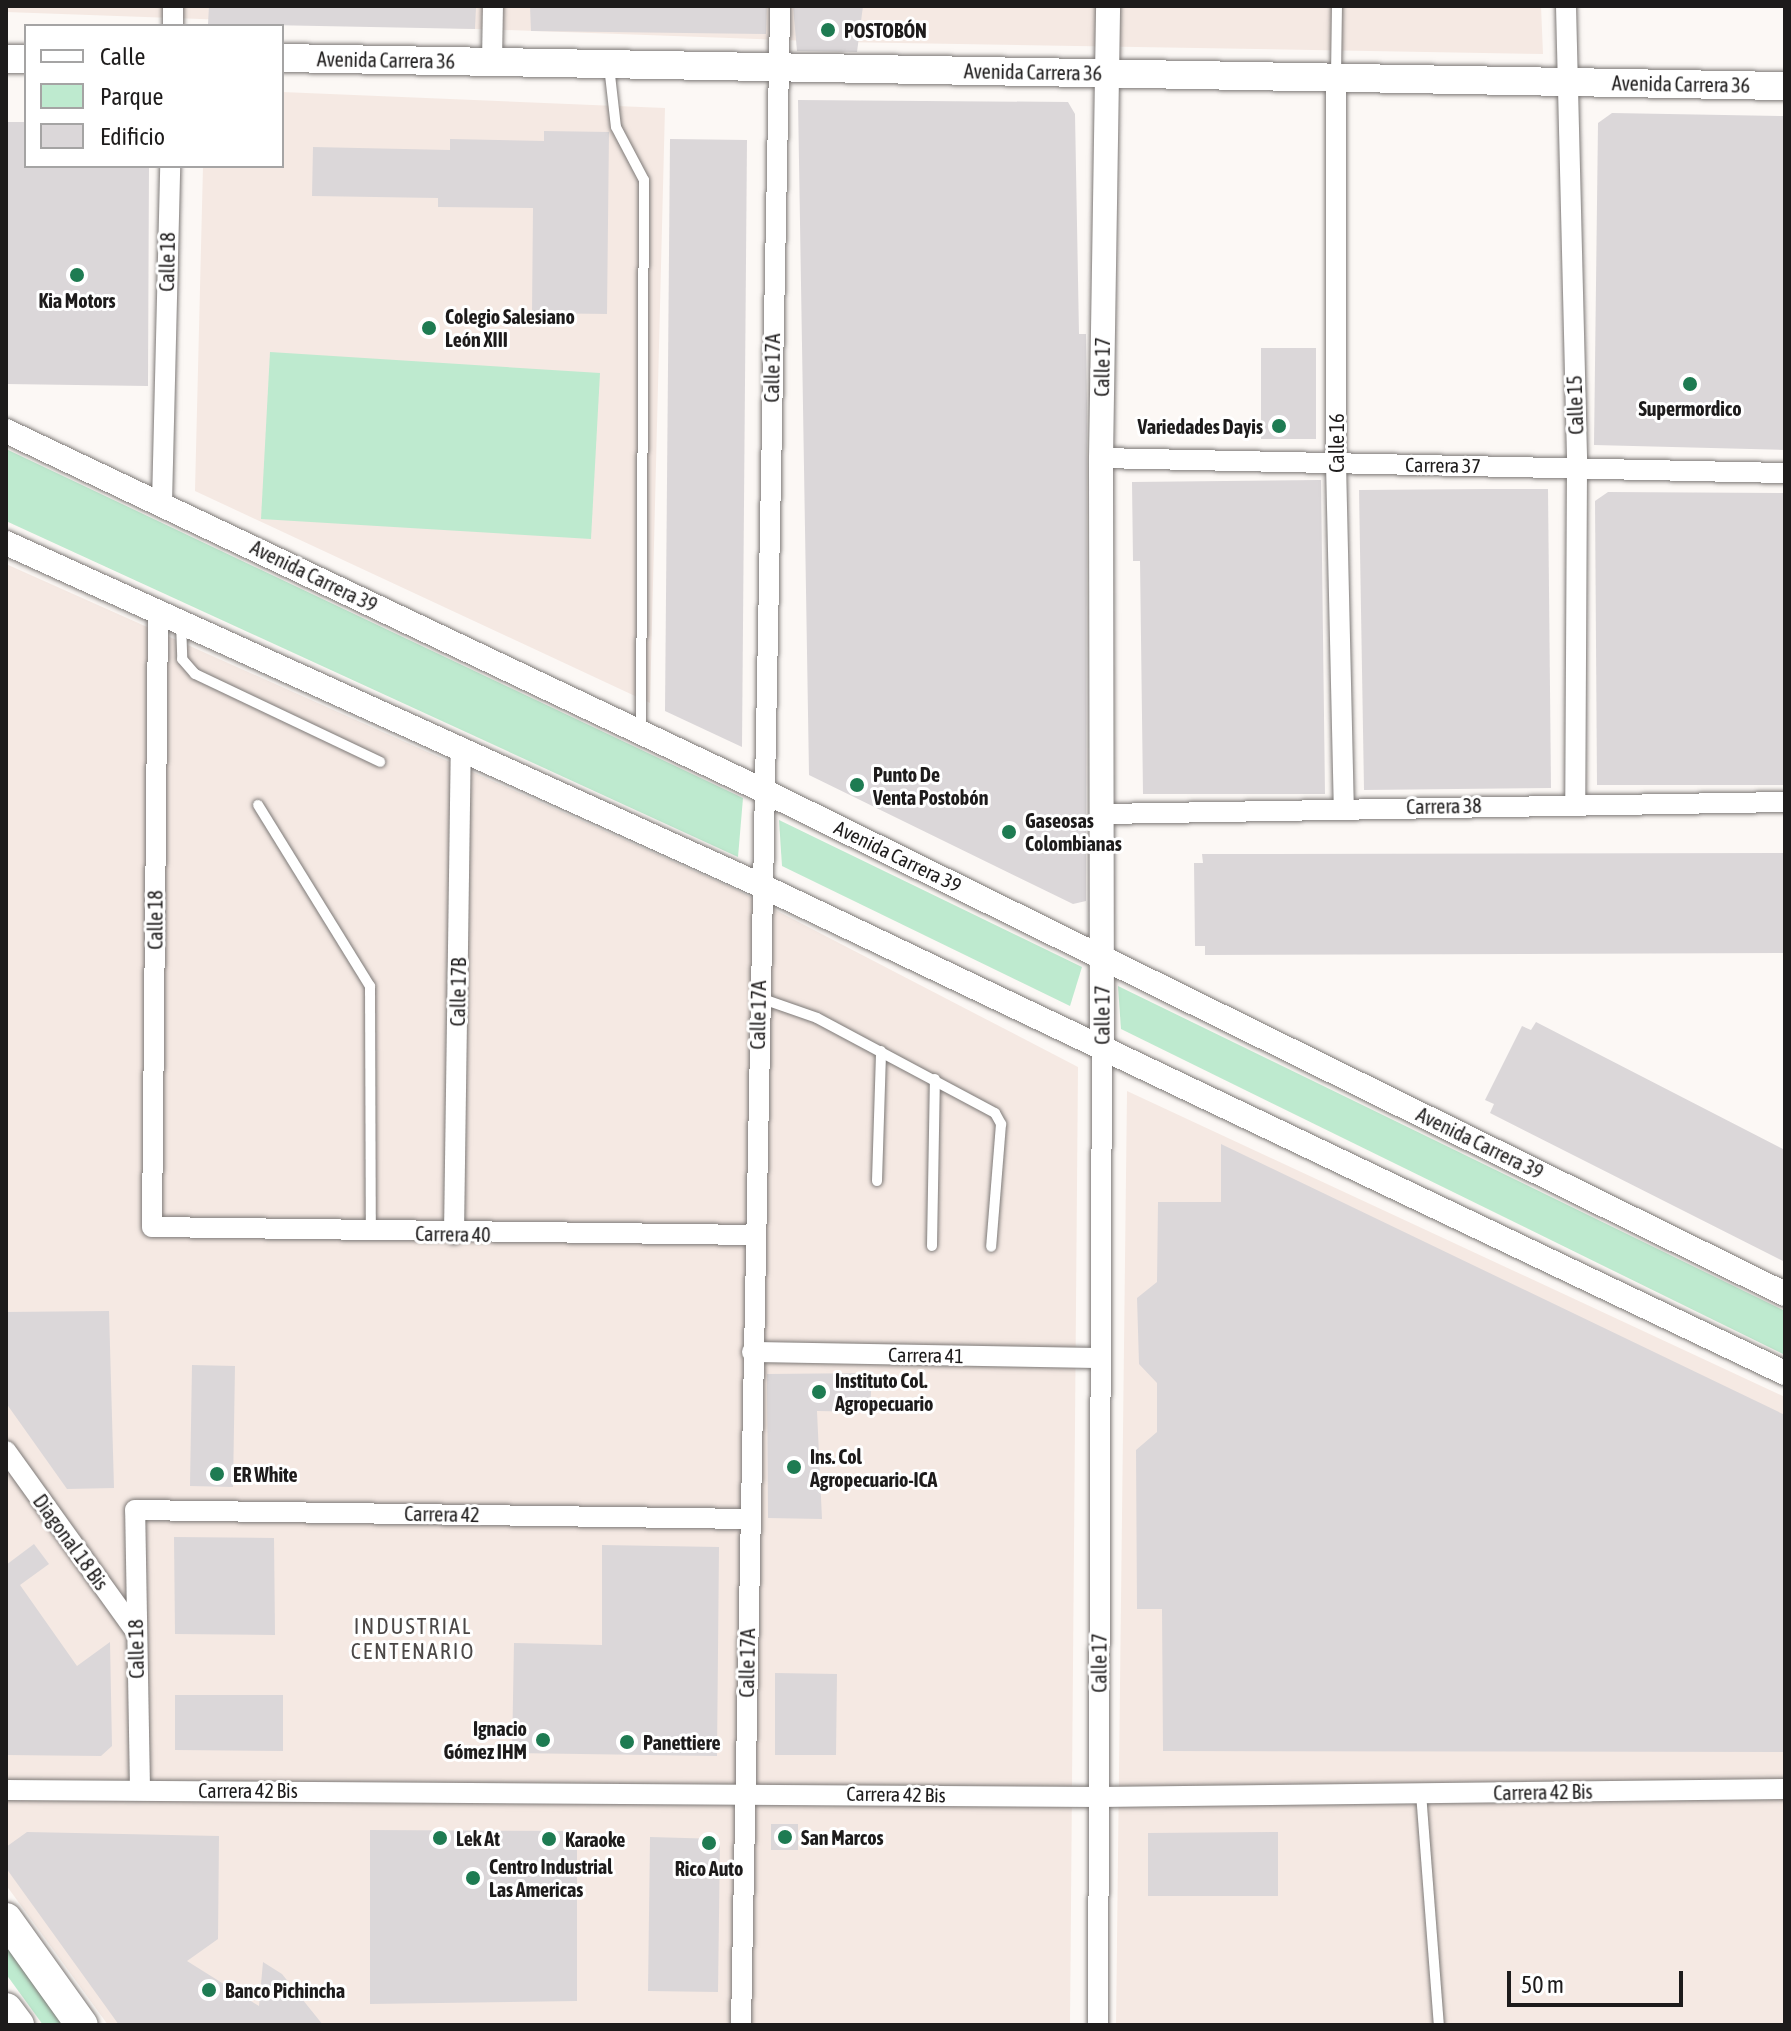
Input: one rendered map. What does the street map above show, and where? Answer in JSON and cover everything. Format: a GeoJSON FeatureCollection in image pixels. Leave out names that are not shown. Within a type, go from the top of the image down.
{"type":"FeatureCollection","features":[{"type":"Feature","properties":{"kind":"highway"},"geometry":{"type":"LineString","coordinates":[[6,1919],[82,2025]]}},
{"type":"Feature","properties":{"kind":"highway"},"geometry":{"type":"LineString","coordinates":[[6,2009],[18,2025]]}},
{"type":"Feature","properties":{"kind":"main road","name":"Avenida Carrera 36"},"geometry":{"type":"LineString","coordinates":[[284,58],[1785,86]]}},
{"type":"Feature","properties":{"kind":"street"},"geometry":{"type":"LineString","coordinates":[[492,61],[493,6]]}},
{"type":"Feature","properties":{"kind":"street","name":"Calle 17A"},"geometry":{"type":"LineString","coordinates":[[741,2025],[760,885],[780,6]]}},
{"type":"Feature","properties":{"kind":"street","name":"Calle 17"},"geometry":{"type":"LineString","coordinates":[[1098,2025],[1104,814],[1101,458],[1108,6]]}},
{"type":"Feature","properties":{"kind":"street","name":"Calle 15"},"geometry":{"type":"LineString","coordinates":[[1566,6],[1577,468],[1575,805]]}},
{"type":"Feature","properties":{"kind":"street","name":"Calle 16"},"geometry":{"type":"LineString","coordinates":[[1336,79],[1336,463],[1344,807]]}},
{"type":"Feature","properties":{"kind":"street","name":"Calle 18"},"geometry":{"type":"LineString","coordinates":[[162,503],[170,168]]}},
{"type":"Feature","properties":{"kind":"street","name":"Avenida Carrera 39"},"geometry":{"type":"LineString","coordinates":[[6,431],[762,790],[1785,1294]]}},
{"type":"Feature","properties":{"kind":"street","name":"Carrera 37"},"geometry":{"type":"LineString","coordinates":[[1101,458],[1785,473]]}},
{"type":"Feature","properties":{"kind":"street"},"geometry":{"type":"LineString","coordinates":[[6,543],[760,885],[1785,1373]]}},
{"type":"Feature","properties":{"kind":"street","name":"Calle 18"},"geometry":{"type":"LineString","coordinates":[[152,1227],[158,612]]}},
{"type":"Feature","properties":{"kind":"street","name":"Calle 17B"},"geometry":{"type":"LineString","coordinates":[[454,1234],[461,749]]}},
{"type":"Feature","properties":{"kind":"street","name":"Carrera 38"},"geometry":{"type":"LineString","coordinates":[[1104,814],[1344,807],[1785,802]]}},
{"type":"Feature","properties":{"kind":"street","name":"Carrera 40"},"geometry":{"type":"LineString","coordinates":[[152,1227],[454,1234],[755,1235]]}},
{"type":"Feature","properties":{"kind":"street","name":"Carrera 41"},"geometry":{"type":"LineString","coordinates":[[752,1352],[1100,1358]]}},
{"type":"Feature","properties":{"kind":"street","name":"Diagonal 18 Bis"},"geometry":{"type":"LineString","coordinates":[[6,1451],[136,1632]]}},
{"type":"Feature","properties":{"kind":"street","name":"Calle 18"},"geometry":{"type":"LineString","coordinates":[[135,1510],[140,1789]]}},
{"type":"Feature","properties":{"kind":"street","name":"Carrera 42"},"geometry":{"type":"LineString","coordinates":[[135,1510],[750,1519]]}},
{"type":"Feature","properties":{"kind":"street","name":"Carrera 42 Bis"},"geometry":{"type":"LineString","coordinates":[[6,1790],[745,1792],[1099,1797],[1785,1789]]}},
{"type":"Feature","properties":{"kind":"lane"},"geometry":{"type":"LineString","coordinates":[[1336,79],[1337,6]]}},
{"type":"Feature","properties":{"kind":"lane"},"geometry":{"type":"LineString","coordinates":[[609,63],[616,127],[644,180],[641,732]]}},
{"type":"Feature","properties":{"kind":"lane"},"geometry":{"type":"LineString","coordinates":[[181,622],[179,649],[195,674],[380,762]]}},
{"type":"Feature","properties":{"kind":"lane"},"geometry":{"type":"LineString","coordinates":[[258,805],[370,986],[371,1232]]}},
{"type":"Feature","properties":{"kind":"lane"},"geometry":{"type":"LineString","coordinates":[[759,997],[817,1018],[986,1105],[1001,1124],[991,1247]]}},
{"type":"Feature","properties":{"kind":"lane"},"geometry":{"type":"LineString","coordinates":[[877,1181],[881,1051]]}},
{"type":"Feature","properties":{"kind":"lane"},"geometry":{"type":"LineString","coordinates":[[932,1246],[935,1079]]}},
{"type":"Feature","properties":{"kind":"lane"},"geometry":{"type":"LineString","coordinates":[[1421,1793],[1439,2025]]}},
{"type":"Feature","properties":{"kind":"shaded area"},"geometry":{"type":"Polygon","coordinates":[[[6,6],[1541,6],[1543,54],[840,42],[6,12],[6,6]]]}},
{"type":"Feature","properties":{"kind":"shaded area","name":"Colegio Salesiano León XIII"},"geometry":{"type":"Polygon","coordinates":[[[284,92],[665,108],[650,703],[195,491],[203,168],[284,168],[284,92]]]}},
{"type":"Feature","properties":{"kind":"shaded area"},"geometry":{"type":"Polygon","coordinates":[[[6,564],[737,890],[1078,1067],[1070,2025],[108,2025],[6,1885],[6,564]]]}},
{"type":"Feature","properties":{"kind":"shaded area"},"geometry":{"type":"Polygon","coordinates":[[[1127,1091],[1785,1397],[1785,2025],[1116,2025],[1127,1091]]]}},
{"type":"Feature","properties":{"kind":"green space"},"geometry":{"type":"Polygon","coordinates":[[[270,352],[600,373],[591,539],[261,519],[270,352]]]}},
{"type":"Feature","properties":{"kind":"green space"},"geometry":{"type":"Polygon","coordinates":[[[6,449],[743,798],[738,857],[6,521],[6,449]]]}},
{"type":"Feature","properties":{"kind":"green space"},"geometry":{"type":"Polygon","coordinates":[[[779,820],[1082,967],[1070,1006],[782,866],[779,820]]]}},
{"type":"Feature","properties":{"kind":"green space"},"geometry":{"type":"Polygon","coordinates":[[[1118,986],[1785,1311],[1785,1355],[1121,1029],[1118,986]]]}},
{"type":"Feature","properties":{"kind":"green space"},"geometry":{"type":"Polygon","coordinates":[[[6,1937],[69,2025],[43,2025],[6,1974],[6,1937]]]}},
{"type":"Feature","properties":{"kind":"building"},"geometry":{"type":"Polygon","coordinates":[[[209,6],[476,6],[475,29],[208,24],[209,6]]]}},
{"type":"Feature","properties":{"kind":"building"},"geometry":{"type":"Polygon","coordinates":[[[530,6],[767,6],[766,34],[531,31],[530,6]]]}},
{"type":"Feature","properties":{"kind":"building","name":"POSTOBÓN"},"geometry":{"type":"Polygon","coordinates":[[[793,6],[863,6],[857,52],[797,51],[793,6]]]}},
{"type":"Feature","properties":{"kind":"building"},"geometry":{"type":"Polygon","coordinates":[[[798,100],[1068,102],[1075,114],[1079,334],[1086,334],[1087,404],[1086,901],[1073,904],[809,775],[798,100]]]}},
{"type":"Feature","properties":{"kind":"building"},"geometry":{"type":"Polygon","coordinates":[[[1612,113],[1785,116],[1785,450],[1594,445],[1598,123],[1612,113]]]}},
{"type":"Feature","properties":{"kind":"building","name":"Kia Motors"},"geometry":{"type":"Polygon","coordinates":[[[6,122],[24,122],[24,168],[149,168],[148,386],[6,384],[6,122]]]}},
{"type":"Feature","properties":{"kind":"building"},"geometry":{"type":"Polygon","coordinates":[[[544,131],[609,132],[607,314],[532,313],[533,208],[438,207],[438,198],[312,196],[313,147],[450,150],[450,139],[544,141],[544,131]]]}},
{"type":"Feature","properties":{"kind":"building"},"geometry":{"type":"Polygon","coordinates":[[[670,139],[747,140],[742,747],[665,711],[670,139]]]}},
{"type":"Feature","properties":{"kind":"building"},"geometry":{"type":"Polygon","coordinates":[[[1261,348],[1316,348],[1316,439],[1261,439],[1261,348]]]}},
{"type":"Feature","properties":{"kind":"building"},"geometry":{"type":"Polygon","coordinates":[[[1321,480],[1325,794],[1143,794],[1140,561],[1133,561],[1132,482],[1321,480]]]}},
{"type":"Feature","properties":{"kind":"building"},"geometry":{"type":"Polygon","coordinates":[[[1548,489],[1551,788],[1364,790],[1359,490],[1548,489]]]}},
{"type":"Feature","properties":{"kind":"building"},"geometry":{"type":"Polygon","coordinates":[[[1608,492],[1785,493],[1785,785],[1597,785],[1595,501],[1608,492]]]}},
{"type":"Feature","properties":{"kind":"building"},"geometry":{"type":"Polygon","coordinates":[[[1785,853],[1785,953],[1205,955],[1205,946],[1195,946],[1194,863],[1203,863],[1202,854],[1785,853]]]}},
{"type":"Feature","properties":{"kind":"building"},"geometry":{"type":"Polygon","coordinates":[[[1536,1022],[1785,1150],[1785,1262],[1490,1113],[1494,1104],[1485,1100],[1522,1026],[1531,1030],[1536,1022]]]}},
{"type":"Feature","properties":{"kind":"building"},"geometry":{"type":"Polygon","coordinates":[[[1221,1144],[1785,1415],[1785,1752],[1163,1751],[1162,1609],[1137,1609],[1136,1450],[1157,1432],[1157,1383],[1139,1364],[1137,1298],[1157,1282],[1158,1202],[1221,1202],[1221,1144]]]}},
{"type":"Feature","properties":{"kind":"building"},"geometry":{"type":"Polygon","coordinates":[[[109,1311],[114,1488],[67,1489],[6,1403],[6,1312],[109,1311]]]}},
{"type":"Feature","properties":{"kind":"building"},"geometry":{"type":"Polygon","coordinates":[[[192,1365],[235,1366],[233,1487],[190,1486],[192,1365]]]}},
{"type":"Feature","properties":{"kind":"building"},"geometry":{"type":"Polygon","coordinates":[[[872,1373],[870,1412],[817,1411],[822,1519],[768,1518],[767,1374],[872,1373]]]}},
{"type":"Feature","properties":{"kind":"building"},"geometry":{"type":"Polygon","coordinates":[[[174,1537],[274,1538],[275,1635],[175,1634],[174,1537]]]}},
{"type":"Feature","properties":{"kind":"building"},"geometry":{"type":"Polygon","coordinates":[[[34,1544],[49,1564],[20,1585],[77,1666],[110,1642],[112,1746],[101,1756],[6,1755],[6,1565],[34,1544]]]}},
{"type":"Feature","properties":{"kind":"building"},"geometry":{"type":"Polygon","coordinates":[[[602,1545],[719,1547],[717,1756],[512,1753],[514,1643],[602,1645],[602,1545]]]}},
{"type":"Feature","properties":{"kind":"building"},"geometry":{"type":"Polygon","coordinates":[[[775,1673],[837,1674],[836,1755],[775,1755],[775,1673]]]}},
{"type":"Feature","properties":{"kind":"building"},"geometry":{"type":"Polygon","coordinates":[[[175,1695],[283,1695],[283,1751],[175,1750],[175,1695]]]}},
{"type":"Feature","properties":{"kind":"building","name":"San Marcos"},"geometry":{"type":"Polygon","coordinates":[[[771,1824],[798,1824],[798,1850],[771,1850],[771,1824]]]}},
{"type":"Feature","properties":{"kind":"building","name":"Centro Industrial Las Americas"},"geometry":{"type":"Polygon","coordinates":[[[370,1830],[577,1831],[577,2001],[370,2004],[370,1830]]]}},
{"type":"Feature","properties":{"kind":"building"},"geometry":{"type":"Polygon","coordinates":[[[27,1832],[219,1836],[218,1939],[187,1961],[259,2006],[263,1962],[282,1974],[323,2025],[119,2025],[6,1868],[6,1847],[27,1832]]]}},
{"type":"Feature","properties":{"kind":"building"},"geometry":{"type":"Polygon","coordinates":[[[1278,1832],[1278,1896],[1148,1896],[1148,1833],[1278,1832]]]}},
{"type":"Feature","properties":{"kind":"building"},"geometry":{"type":"Polygon","coordinates":[[[650,1837],[720,1839],[718,1992],[648,1991],[650,1837]]]}},
{"type":"Feature","properties":{"kind":"place","name":"POSTOBÓN"},"geometry":{"type":"Point","coordinates":[828,30]}},
{"type":"Feature","properties":{"kind":"place","name":"Kia Motors"},"geometry":{"type":"Point","coordinates":[77,275]}},
{"type":"Feature","properties":{"kind":"place","name":"Colegio Salesiano León XIII"},"geometry":{"type":"Point","coordinates":[429,328]}},
{"type":"Feature","properties":{"kind":"place","name":"Supermordico"},"geometry":{"type":"Point","coordinates":[1690,384]}},
{"type":"Feature","properties":{"kind":"place","name":"Variedades Dayis"},"geometry":{"type":"Point","coordinates":[1279,426]}},
{"type":"Feature","properties":{"kind":"place","name":"Punto De Venta Postobón"},"geometry":{"type":"Point","coordinates":[857,785]}},
{"type":"Feature","properties":{"kind":"place","name":"Gaseosas Colombianas"},"geometry":{"type":"Point","coordinates":[1009,832]}},
{"type":"Feature","properties":{"kind":"place","name":"Instituto Col. Agropecuario"},"geometry":{"type":"Point","coordinates":[819,1392]}},
{"type":"Feature","properties":{"kind":"place","name":"Ins. Col Agropecuario-ICA"},"geometry":{"type":"Point","coordinates":[794,1467]}},
{"type":"Feature","properties":{"kind":"place","name":"ER White"},"geometry":{"type":"Point","coordinates":[217,1474]}},
{"type":"Feature","properties":{"kind":"place","name":"Ignacio Gómez IHM"},"geometry":{"type":"Point","coordinates":[543,1740]}},
{"type":"Feature","properties":{"kind":"place","name":"Panettiere"},"geometry":{"type":"Point","coordinates":[627,1742]}},
{"type":"Feature","properties":{"kind":"place","name":"San Marcos"},"geometry":{"type":"Point","coordinates":[785,1837]}},
{"type":"Feature","properties":{"kind":"place","name":"Lek At"},"geometry":{"type":"Point","coordinates":[440,1838]}},
{"type":"Feature","properties":{"kind":"place","name":"Karaoke"},"geometry":{"type":"Point","coordinates":[549,1839]}},
{"type":"Feature","properties":{"kind":"place","name":"Rico Auto"},"geometry":{"type":"Point","coordinates":[709,1843]}},
{"type":"Feature","properties":{"kind":"place","name":"Centro Industrial Las Americas"},"geometry":{"type":"Point","coordinates":[473,1878]}},
{"type":"Feature","properties":{"kind":"place","name":"Banco Pichincha"},"geometry":{"type":"Point","coordinates":[209,1990]}},
{"type":"Feature","properties":{"kind":"district","name":"INDUSTRIAL CENTENARIO"},"geometry":{"type":"Point","coordinates":[413,1638]}}]}
